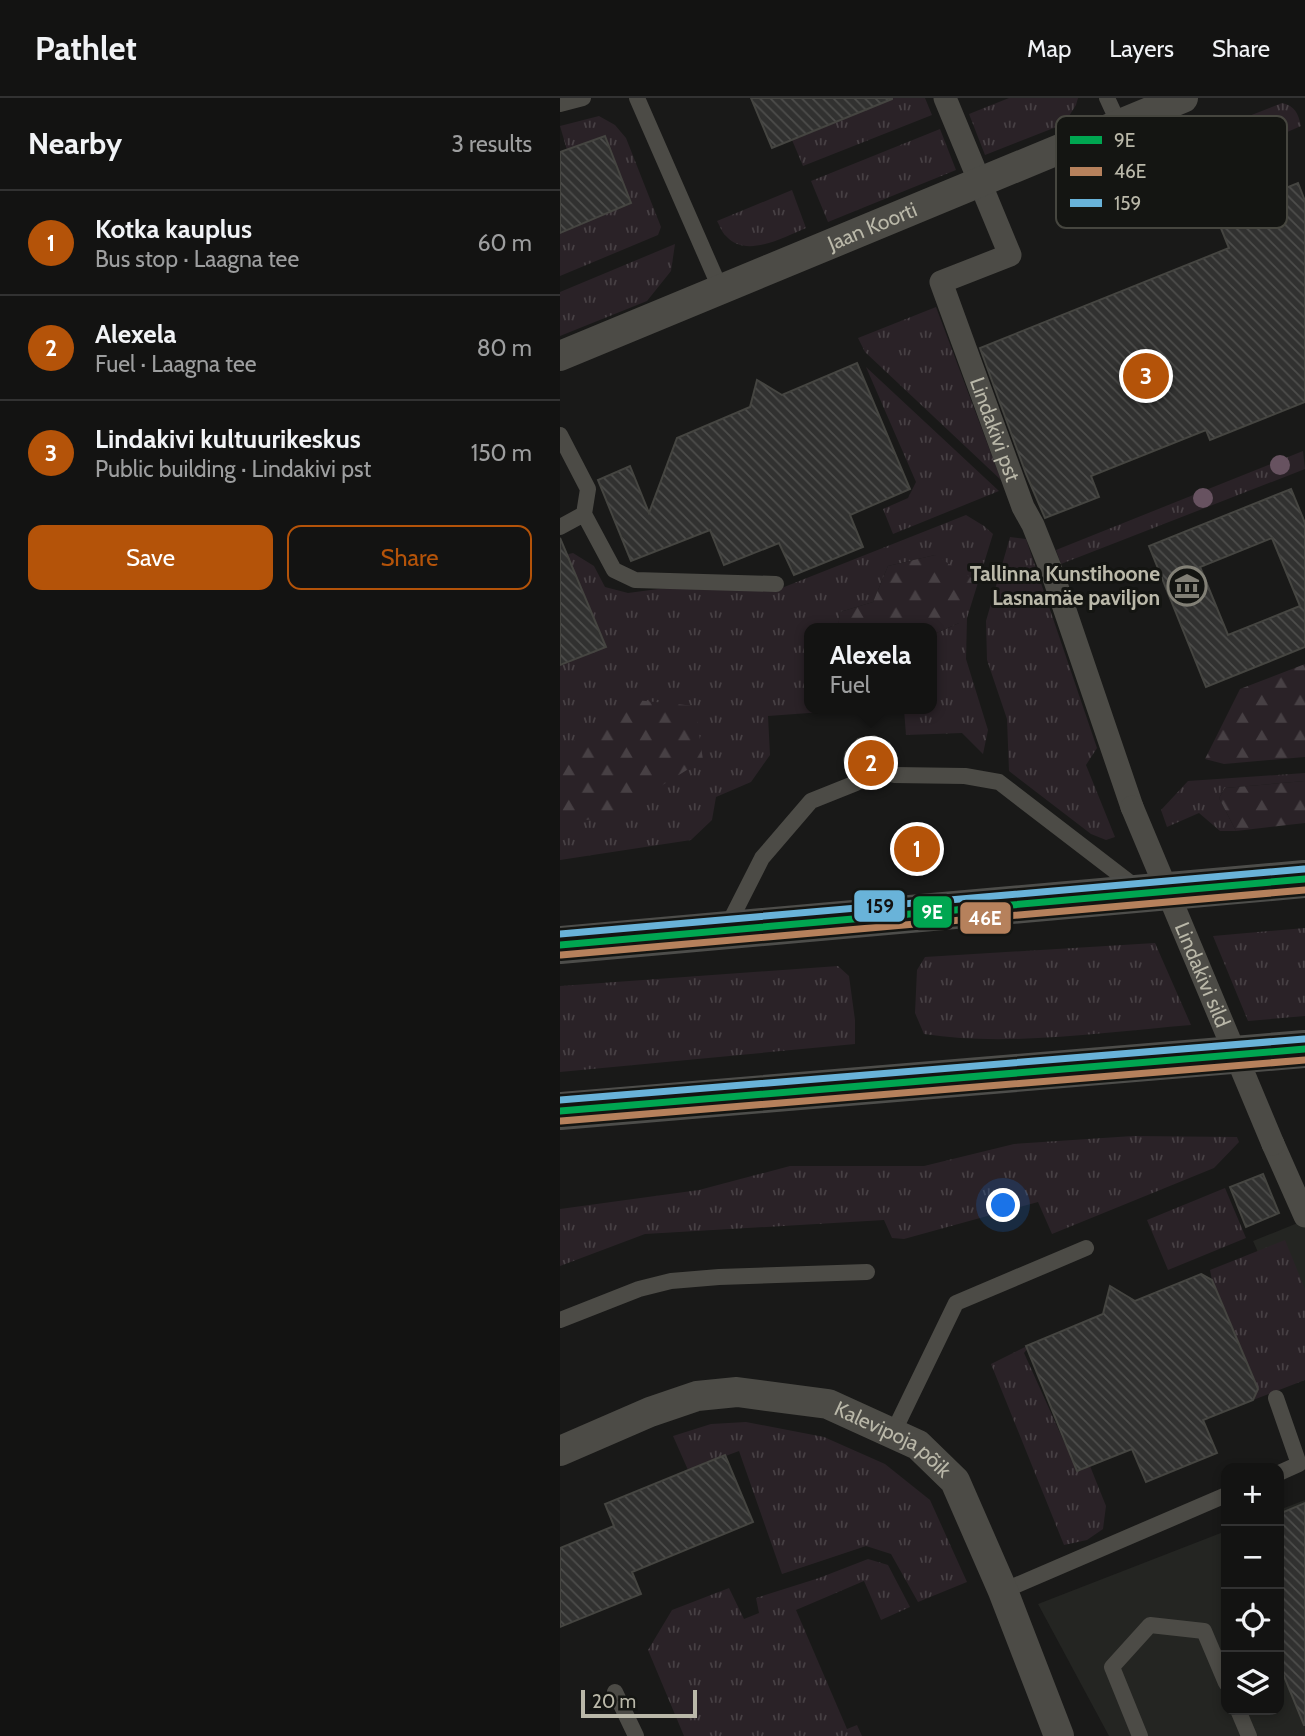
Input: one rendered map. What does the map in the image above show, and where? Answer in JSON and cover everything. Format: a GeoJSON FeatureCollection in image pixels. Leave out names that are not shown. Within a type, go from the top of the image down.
{"type":"FeatureCollection","features":[{"type":"Feature","properties":{"kind":"main road"},"geometry":{"type":"LineString","coordinates":[[560,945],[1305,879]]}},
{"type":"Feature","properties":{"kind":"main road"},"geometry":{"type":"LineString","coordinates":[[560,1111],[1305,1049]]}},
{"type":"Feature","properties":{"kind":"main road"},"geometry":{"type":"LineString","coordinates":[[560,1130],[682,1101]]}},
{"type":"Feature","properties":{"kind":"street","name":"Lindakivi pst"},"geometry":{"type":"LineString","coordinates":[[945,98],[1010,255],[941,282],[1023,508],[1033,525],[1053,575],[1132,807]]}},
{"type":"Feature","properties":{"kind":"street","name":"Jaan Koorti"},"geometry":{"type":"LineString","coordinates":[[1113,111],[1183,98]]}},
{"type":"Feature","properties":{"kind":"street","name":"Jaan Koorti"},"geometry":{"type":"LineString","coordinates":[[560,356],[980,183],[1056,142]]}},
{"type":"Feature","properties":{"kind":"street","name":"Lindakivi sild"},"geometry":{"type":"LineString","coordinates":[[1132,807],[1305,1216]]}},
{"type":"Feature","properties":{"kind":"street","name":"Kalevipoja põik"},"geometry":{"type":"LineString","coordinates":[[560,1451],[650,1412],[697,1396],[737,1392],[828,1404],[918,1445],[955,1481],[1003,1591],[1059,1736]]}},
{"type":"Feature","properties":{"kind":"lane"},"geometry":{"type":"LineString","coordinates":[[560,104],[583,98]]}},
{"type":"Feature","properties":{"kind":"lane"},"geometry":{"type":"LineString","coordinates":[[637,98],[720,288]]}},
{"type":"Feature","properties":{"kind":"lane"},"geometry":{"type":"LineString","coordinates":[[560,435],[588,489],[584,514],[614,570],[635,580],[776,584]]}},
{"type":"Feature","properties":{"kind":"lane"},"geometry":{"type":"LineString","coordinates":[[560,527],[584,514]]}},
{"type":"Feature","properties":{"kind":"lane"},"geometry":{"type":"LineString","coordinates":[[894,775],[965,776],[999,782],[1142,892]]}},
{"type":"Feature","properties":{"kind":"lane"},"geometry":{"type":"LineString","coordinates":[[726,929],[762,858],[811,801],[856,783]]}},
{"type":"Feature","properties":{"kind":"lane"},"geometry":{"type":"LineString","coordinates":[[893,1433],[956,1303],[1086,1248]]}},
{"type":"Feature","properties":{"kind":"lane"},"geometry":{"type":"LineString","coordinates":[[560,1320],[639,1289],[671,1281],[867,1272]]}},
{"type":"Feature","properties":{"kind":"lane"},"geometry":{"type":"LineString","coordinates":[[1276,1398],[1298,1464],[1284,1471]]}},
{"type":"Feature","properties":{"kind":"lane"},"geometry":{"type":"LineString","coordinates":[[1003,1591],[1221,1497]]}},
{"type":"Feature","properties":{"kind":"lane"},"geometry":{"type":"LineString","coordinates":[[1140,1736],[1112,1667],[1150,1625],[1204,1630],[1221,1671]]}},
{"type":"Feature","properties":{"kind":"lane"},"geometry":{"type":"LineString","coordinates":[[615,1692],[636,1736]]}},
{"type":"Feature","properties":{"kind":"lane"},"geometry":{"type":"LineString","coordinates":[[1240,1715],[1249,1736]]}},
{"type":"Feature","properties":{"kind":"shaded area"},"geometry":{"type":"Polygon","coordinates":[[[1305,1220],[1305,1359],[1253,1241],[1305,1220]]]}},
{"type":"Feature","properties":{"kind":"shaded area"},"geometry":{"type":"Polygon","coordinates":[[[1305,1500],[1305,1736],[1109,1736],[1038,1604],[1221,1533],[1221,1715],[1284,1715],[1284,1508],[1305,1500]]]}},
{"type":"Feature","properties":{"kind":"green space"},"geometry":{"type":"Polygon","coordinates":[[[849,98],[925,98],[932,115],[803,166],[792,140],[855,114],[849,98]]]}},
{"type":"Feature","properties":{"kind":"green space"},"geometry":{"type":"Polygon","coordinates":[[[1009,98],[1078,98],[1069,116],[1056,116],[1056,127],[985,155],[969,114],[1009,98]]]}},
{"type":"Feature","properties":{"kind":"green space"},"geometry":{"type":"Polygon","coordinates":[[[1282,103],[1295,111],[1301,126],[1287,132],[1287,116],[1249,116],[1282,103]]]}},
{"type":"Feature","properties":{"kind":"green space"},"geometry":{"type":"Polygon","coordinates":[[[599,116],[615,125],[626,138],[661,227],[658,235],[560,276],[560,233],[631,203],[605,137],[567,150],[560,126],[599,116]]]}},
{"type":"Feature","properties":{"kind":"green space"},"geometry":{"type":"Polygon","coordinates":[[[940,129],[956,170],[828,222],[811,181],[940,129]]]}},
{"type":"Feature","properties":{"kind":"green space"},"geometry":{"type":"Polygon","coordinates":[[[792,190],[806,228],[787,236],[765,244],[744,246],[734,243],[726,236],[717,221],[792,190]]]}},
{"type":"Feature","properties":{"kind":"green space"},"geometry":{"type":"Polygon","coordinates":[[[675,244],[671,271],[647,301],[560,336],[560,292],[675,244]]]}},
{"type":"Feature","properties":{"kind":"green space"},"geometry":{"type":"Polygon","coordinates":[[[936,307],[1001,480],[865,352],[858,338],[936,307]]]}},
{"type":"Feature","properties":{"kind":"green space"},"geometry":{"type":"Polygon","coordinates":[[[866,367],[999,491],[893,534],[883,509],[908,498],[916,482],[866,367]]]}},
{"type":"Feature","properties":{"kind":"green space"},"geometry":{"type":"Polygon","coordinates":[[[1303,451],[1305,469],[1061,564],[1056,550],[1303,451]]]}},
{"type":"Feature","properties":{"kind":"green space"},"geometry":{"type":"Polygon","coordinates":[[[966,515],[984,526],[993,534],[967,618],[966,659],[988,730],[983,754],[962,733],[906,735],[904,714],[937,714],[937,633],[959,623],[935,555],[888,566],[873,602],[840,612],[839,623],[804,623],[804,713],[768,716],[770,755],[751,782],[716,797],[712,820],[691,840],[560,860],[560,665],[605,647],[578,579],[560,585],[560,556],[573,553],[594,566],[605,587],[628,593],[658,589],[765,586],[774,591],[966,515]]]}},
{"type":"Feature","properties":{"kind":"green space"},"geometry":{"type":"Polygon","coordinates":[[[1010,537],[1026,539],[1097,748],[1086,765],[1115,837],[1106,840],[1091,834],[1009,771],[1007,719],[987,660],[986,621],[1010,537]]]}},
{"type":"Feature","properties":{"kind":"green space"},"geometry":{"type":"Polygon","coordinates":[[[935,555],[973,579],[959,623],[937,633],[937,623],[839,623],[840,612],[873,602],[888,566],[935,555]]]}},
{"type":"Feature","properties":{"kind":"green space"},"geometry":{"type":"Polygon","coordinates":[[[1305,664],[1305,757],[1224,764],[1205,759],[1240,689],[1305,664]]]}},
{"type":"Feature","properties":{"kind":"green space"},"geometry":{"type":"Polygon","coordinates":[[[636,700],[695,706],[703,760],[611,817],[560,823],[560,750],[636,700]]]}},
{"type":"Feature","properties":{"kind":"green space"},"geometry":{"type":"Polygon","coordinates":[[[1305,773],[1305,781],[1225,788],[1219,798],[1236,831],[1220,831],[1199,813],[1167,827],[1161,810],[1188,781],[1305,773]]]}},
{"type":"Feature","properties":{"kind":"green space"},"geometry":{"type":"Polygon","coordinates":[[[1305,781],[1305,823],[1236,831],[1219,798],[1225,788],[1305,781]]]}},
{"type":"Feature","properties":{"kind":"green space"},"geometry":{"type":"Polygon","coordinates":[[[1305,928],[1305,1016],[1248,1021],[1213,936],[1305,928]]]}},
{"type":"Feature","properties":{"kind":"green space"},"geometry":{"type":"Polygon","coordinates":[[[1155,943],[1191,1025],[1023,1039],[956,1038],[924,1034],[915,1013],[917,970],[925,957],[1155,943]]]}},
{"type":"Feature","properties":{"kind":"green space"},"geometry":{"type":"Polygon","coordinates":[[[838,966],[849,976],[855,1020],[855,1044],[560,1072],[560,986],[838,966]]]}},
{"type":"Feature","properties":{"kind":"green space"},"geometry":{"type":"Polygon","coordinates":[[[1133,1136],[1237,1137],[1239,1142],[1214,1168],[1052,1234],[1038,1202],[904,1239],[892,1238],[884,1220],[645,1234],[560,1266],[560,1209],[699,1190],[790,1166],[924,1166],[1014,1144],[1133,1136]]]}},
{"type":"Feature","properties":{"kind":"green space"},"geometry":{"type":"Polygon","coordinates":[[[1225,1188],[1246,1238],[1168,1270],[1147,1220],[1225,1188]]]}},
{"type":"Feature","properties":{"kind":"green space"},"geometry":{"type":"Polygon","coordinates":[[[1285,1240],[1305,1289],[1305,1380],[1253,1400],[1258,1389],[1210,1270],[1285,1240]]]}},
{"type":"Feature","properties":{"kind":"green space"},"geometry":{"type":"Polygon","coordinates":[[[1031,1344],[1024,1353],[1075,1466],[1090,1466],[1106,1506],[1103,1529],[1087,1540],[1064,1545],[991,1364],[1031,1344]]]}},
{"type":"Feature","properties":{"kind":"green space"},"geometry":{"type":"Polygon","coordinates":[[[746,1422],[824,1437],[885,1464],[930,1500],[967,1582],[918,1602],[891,1554],[866,1546],[782,1574],[739,1451],[688,1470],[673,1436],[711,1424],[746,1422]]]}},
{"type":"Feature","properties":{"kind":"green space"},"geometry":{"type":"Polygon","coordinates":[[[868,1559],[888,1565],[910,1607],[881,1620],[864,1581],[796,1610],[847,1729],[857,1725],[862,1736],[684,1736],[648,1650],[672,1610],[729,1588],[744,1619],[759,1613],[756,1598],[868,1559]]]}},
{"type":"Feature","properties":{"kind":"building"},"geometry":{"type":"Polygon","coordinates":[[[751,98],[892,98],[892,99],[772,148],[751,98]]]}},
{"type":"Feature","properties":{"kind":"building"},"geometry":{"type":"Polygon","coordinates":[[[605,136],[631,203],[560,233],[560,152],[605,136]]]}},
{"type":"Feature","properties":{"kind":"building"},"geometry":{"type":"Polygon","coordinates":[[[1298,183],[1305,201],[1305,402],[1210,440],[1206,430],[1091,476],[1099,497],[1045,518],[980,348],[1229,248],[1221,228],[1287,228],[1287,187],[1298,183]]]}},
{"type":"Feature","properties":{"kind":"building"},"geometry":{"type":"Polygon","coordinates":[[[857,363],[910,489],[850,515],[863,547],[794,575],[779,543],[724,565],[710,530],[631,561],[598,480],[630,466],[649,513],[677,438],[750,407],[757,380],[782,395],[857,363]]]}},
{"type":"Feature","properties":{"kind":"building","name":"Tallinna Kunstihoone Lasnamäe paviljon"},"geometry":{"type":"Polygon","coordinates":[[[1291,489],[1305,523],[1305,647],[1206,687],[1149,546],[1291,489]],[[1272,538],[1200,567],[1228,635],[1300,606],[1272,538]]]}},
{"type":"Feature","properties":{"kind":"building"},"geometry":{"type":"Polygon","coordinates":[[[560,538],[606,647],[560,665],[560,538]]]}},
{"type":"Feature","properties":{"kind":"building"},"geometry":{"type":"Polygon","coordinates":[[[874,736],[889,743],[897,758],[897,765],[885,770],[887,783],[872,788],[865,787],[866,780],[862,774],[848,775],[844,760],[846,752],[858,739],[874,736]]]}},
{"type":"Feature","properties":{"kind":"building"},"geometry":{"type":"Polygon","coordinates":[[[1263,1174],[1279,1213],[1246,1227],[1230,1187],[1263,1174]]]}},
{"type":"Feature","properties":{"kind":"building"},"geometry":{"type":"Polygon","coordinates":[[[1201,1274],[1212,1280],[1258,1389],[1253,1400],[1203,1420],[1217,1453],[1146,1482],[1132,1449],[1077,1471],[1026,1346],[1103,1314],[1110,1286],[1135,1301],[1201,1274]]]}},
{"type":"Feature","properties":{"kind":"building"},"geometry":{"type":"Polygon","coordinates":[[[725,1455],[753,1522],[632,1572],[641,1594],[560,1627],[560,1548],[614,1526],[605,1504],[725,1455]]]}},
{"type":"Feature","properties":{"kind":"building"},"geometry":{"type":"Polygon","coordinates":[[[1305,1503],[1305,1725],[1284,1676],[1284,1512],[1305,1503]]]}},
{"type":"Feature","properties":{"kind":"transit line","name":"159"},"geometry":{"type":"LineString","coordinates":[[560,934],[1304,869]]}},
{"type":"Feature","properties":{"kind":"transit line","name":"9E"},"geometry":{"type":"LineString","coordinates":[[560,945],[1305,879]]}},
{"type":"Feature","properties":{"kind":"transit line","name":"46E"},"geometry":{"type":"LineString","coordinates":[[561,955],[1305,890]]}},
{"type":"Feature","properties":{"kind":"transit line","name":"159"},"geometry":{"type":"LineString","coordinates":[[560,1100],[1304,1039]]}},
{"type":"Feature","properties":{"kind":"transit line","name":"9E"},"geometry":{"type":"LineString","coordinates":[[560,1111],[1305,1049]]}},
{"type":"Feature","properties":{"kind":"transit line","name":"46E"},"geometry":{"type":"LineString","coordinates":[[561,1121],[1305,1060]]}},
{"type":"Feature","properties":{"kind":"place","name":"Lindakivi kultuurikeskus"},"geometry":{"type":"Point","coordinates":[1146,376]}},
{"type":"Feature","properties":{"kind":"place","name":"Tallinna Kunstihoone Lasnamäe paviljon"},"geometry":{"type":"Point","coordinates":[1187,586]}},
{"type":"Feature","properties":{"kind":"place","name":"Alexela"},"geometry":{"type":"Point","coordinates":[871,763]}},
{"type":"Feature","properties":{"kind":"place","name":"Kotka kauplus"},"geometry":{"type":"Point","coordinates":[917,849]}}]}
